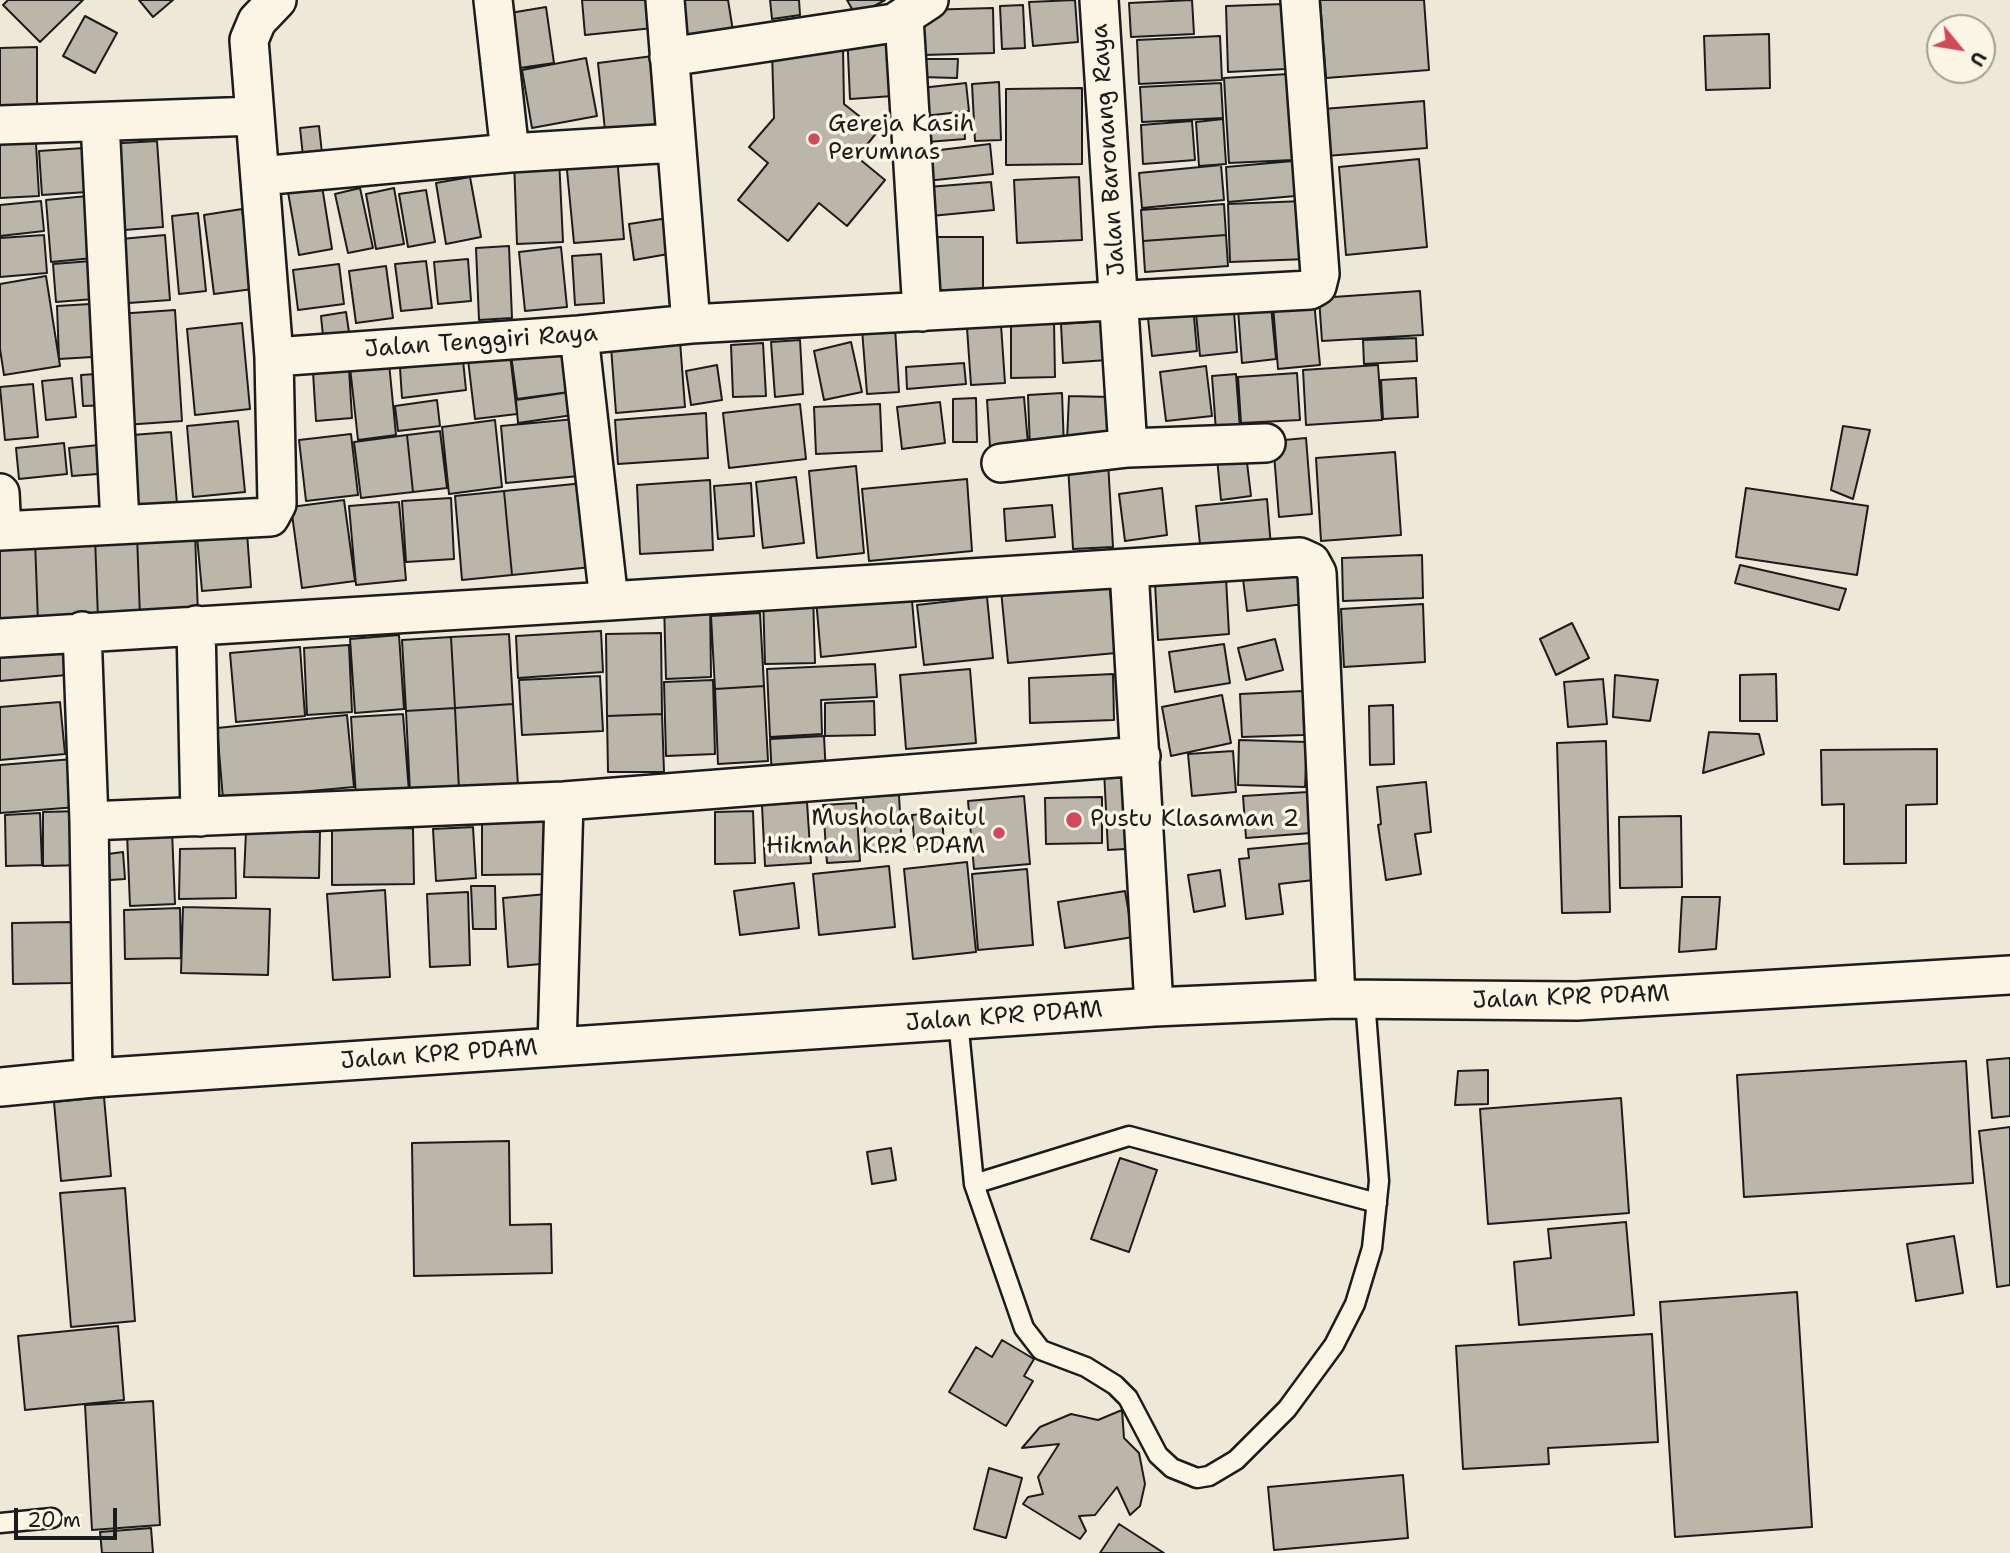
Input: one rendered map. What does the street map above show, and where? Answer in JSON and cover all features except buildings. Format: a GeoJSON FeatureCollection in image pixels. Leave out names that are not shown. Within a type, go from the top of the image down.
{"type":"FeatureCollection","features":[{"type":"Feature","properties":{"kind":"street"},"geometry":{"type":"LineString","coordinates":[[493,0],[510,153]]}},
{"type":"Feature","properties":{"kind":"street"},"geometry":{"type":"LineString","coordinates":[[665,0],[691,324]]}},
{"type":"Feature","properties":{"kind":"street","name":"Jalan Baronang Raya"},"geometry":{"type":"LineString","coordinates":[[1099,0],[1128,448]]}},
{"type":"Feature","properties":{"kind":"street","name":"Jalan Tenggiri Raya"},"geometry":{"type":"LineString","coordinates":[[274,357],[579,335],[691,324],[1310,290],[1317,286],[1319,260],[1300,0]]}},
{"type":"Feature","properties":{"kind":"street"},"geometry":{"type":"LineString","coordinates":[[0,493],[1,531],[262,519],[273,515],[277,504],[274,357],[249,40],[265,4]]}},
{"type":"Feature","properties":{"kind":"street"},"geometry":{"type":"LineString","coordinates":[[669,57],[894,23],[916,9]]}},
{"type":"Feature","properties":{"kind":"street"},"geometry":{"type":"LineString","coordinates":[[916,9],[922,312]]}},
{"type":"Feature","properties":{"kind":"street"},"geometry":{"type":"LineString","coordinates":[[0,125],[255,116]]}},
{"type":"Feature","properties":{"kind":"street"},"geometry":{"type":"LineString","coordinates":[[100,122],[120,524]]}},
{"type":"Feature","properties":{"kind":"street"},"geometry":{"type":"LineString","coordinates":[[260,176],[510,153],[675,143]]}},
{"type":"Feature","properties":{"kind":"street"},"geometry":{"type":"LineString","coordinates":[[579,335],[609,601]]}},
{"type":"Feature","properties":{"kind":"street"},"geometry":{"type":"LineString","coordinates":[[1001,463],[1128,448],[1266,443]]}},
{"type":"Feature","properties":{"kind":"street"},"geometry":{"type":"LineString","coordinates":[[0,638],[1300,557],[1311,562],[1317,573],[1351,1000]]}},
{"type":"Feature","properties":{"kind":"street"},"geometry":{"type":"LineString","coordinates":[[1129,569],[1154,1007]]}},
{"type":"Feature","properties":{"kind":"street"},"geometry":{"type":"LineString","coordinates":[[196,625],[200,817]]}},
{"type":"Feature","properties":{"kind":"street"},"geometry":{"type":"LineString","coordinates":[[82,631],[89,821],[93,1078]]}},
{"type":"Feature","properties":{"kind":"street"},"geometry":{"type":"LineString","coordinates":[[89,821],[564,802],[1141,756]]}},
{"type":"Feature","properties":{"kind":"street"},"geometry":{"type":"LineString","coordinates":[[557,1047],[564,802]]}},
{"type":"Feature","properties":{"kind":"street","name":"Jalan KPR PDAM"},"geometry":{"type":"LineString","coordinates":[[0,1087],[93,1078],[1154,1007],[1351,1000],[1577,1001],[2010,975]]}},
{"type":"Feature","properties":{"kind":"lane"},"geometry":{"type":"LineString","coordinates":[[958,1020],[974,1184],[1024,1328],[1049,1354],[1086,1367],[1115,1385],[1128,1398],[1158,1455],[1172,1468],[1197,1478],[1209,1476],[1236,1460],[1287,1409],[1334,1345],[1355,1304],[1372,1248],[1379,1181],[1351,1000]]}},
{"type":"Feature","properties":{"kind":"lane"},"geometry":{"type":"LineString","coordinates":[[974,1184],[1129,1136],[1377,1203]]}},
{"type":"Feature","properties":{"kind":"lane"},"geometry":{"type":"LineString","coordinates":[[0,1523],[52,1518]]}},
{"type":"Feature","properties":{"kind":"place","name":"Gereja Kasih Perumnas"},"geometry":{"type":"Point","coordinates":[814,139]}},
{"type":"Feature","properties":{"kind":"place","name":"Pustu Klasaman 2"},"geometry":{"type":"Point","coordinates":[1074,820]}},
{"type":"Feature","properties":{"kind":"place","name":"Mushola Baitul Hikmah KPR PDAM"},"geometry":{"type":"Point","coordinates":[999,833]}}]}
